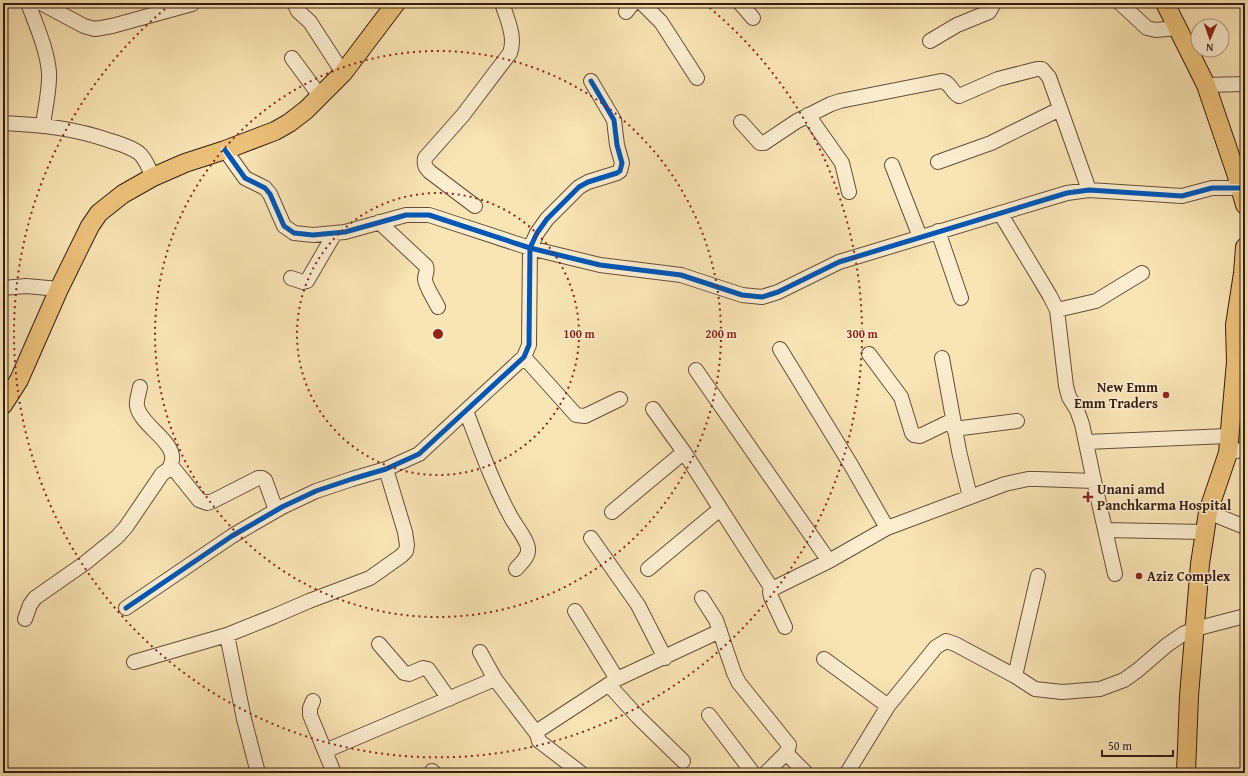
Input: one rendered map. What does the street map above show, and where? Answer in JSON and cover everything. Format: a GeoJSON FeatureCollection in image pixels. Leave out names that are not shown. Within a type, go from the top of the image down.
{"type":"FeatureCollection","features":[{"type":"Feature","properties":{"kind":"main road"},"geometry":{"type":"LineString","coordinates":[[3,404],[19,380],[90,226],[99,213],[123,194],[153,177],[186,163],[275,131],[306,110],[343,73],[396,3]]}},
{"type":"Feature","properties":{"kind":"main road"},"geometry":{"type":"LineString","coordinates":[[1165,3],[1206,85],[1243,197]]}},
{"type":"Feature","properties":{"kind":"main road"},"geometry":{"type":"LineString","coordinates":[[1186,773],[1189,696],[1200,564],[1208,512],[1228,445],[1236,362],[1235,325],[1241,309],[1245,247]]}},
{"type":"Feature","properties":{"kind":"street"},"geometry":{"type":"LineString","coordinates":[[28,3],[48,65],[48,83],[43,125]]}},
{"type":"Feature","properties":{"kind":"street"},"geometry":{"type":"LineString","coordinates":[[41,3],[84,26],[95,29],[112,26],[192,4]]}},
{"type":"Feature","properties":{"kind":"street"},"geometry":{"type":"LineString","coordinates":[[294,3],[298,11],[310,22],[343,73]]}},
{"type":"Feature","properties":{"kind":"street"},"geometry":{"type":"LineString","coordinates":[[475,206],[425,168],[424,163],[426,158],[463,115],[513,47],[513,39],[502,3]]}},
{"type":"Feature","properties":{"kind":"street"},"geometry":{"type":"LineString","coordinates":[[642,3],[661,22],[697,78]]}},
{"type":"Feature","properties":{"kind":"street"},"geometry":{"type":"LineString","coordinates":[[740,3],[753,18]]}},
{"type":"Feature","properties":{"kind":"street"},"geometry":{"type":"LineString","coordinates":[[930,41],[957,25],[989,12],[992,7],[991,3]]}},
{"type":"Feature","properties":{"kind":"street"},"geometry":{"type":"LineString","coordinates":[[1120,3],[1147,28],[1156,30],[1177,28]]}},
{"type":"Feature","properties":{"kind":"street"},"geometry":{"type":"LineString","coordinates":[[292,58],[320,96]]}},
{"type":"Feature","properties":{"kind":"street"},"geometry":{"type":"LineString","coordinates":[[741,122],[760,143],[764,143],[787,127],[821,108],[840,101],[936,81],[945,81],[957,95],[963,95],[998,79],[1042,69],[1048,77],[1089,190]]}},
{"type":"Feature","properties":{"kind":"street"},"geometry":{"type":"LineString","coordinates":[[126,608],[232,536],[276,510],[316,491],[386,469],[419,454],[524,357],[529,345],[530,248],[537,233],[547,220],[579,187],[588,182],[617,173],[622,168],[614,120],[590,81]]}},
{"type":"Feature","properties":{"kind":"street"},"geometry":{"type":"LineString","coordinates":[[1206,85],[1245,84]]}},
{"type":"Feature","properties":{"kind":"street"},"geometry":{"type":"LineString","coordinates":[[938,162],[991,143],[1060,109]]}},
{"type":"Feature","properties":{"kind":"street"},"geometry":{"type":"LineString","coordinates":[[808,116],[842,163],[849,192]]}},
{"type":"Feature","properties":{"kind":"street"},"geometry":{"type":"LineString","coordinates":[[3,122],[65,128],[91,134],[132,149],[144,158],[153,177]]}},
{"type":"Feature","properties":{"kind":"street"},"geometry":{"type":"LineString","coordinates":[[225,150],[245,178],[265,188],[270,194],[284,226],[289,231],[302,234],[335,233],[358,230],[406,215],[429,215],[530,248],[600,265],[681,275],[742,295],[762,297],[778,292],[839,262],[894,244],[1000,214],[1056,195],[1089,190],[1182,196],[1212,188],[1243,197]]}},
{"type":"Feature","properties":{"kind":"street"},"geometry":{"type":"LineString","coordinates":[[892,165],[920,237]]}},
{"type":"Feature","properties":{"kind":"street"},"geometry":{"type":"LineString","coordinates":[[1000,214],[1057,310],[1066,386],[1069,397],[1081,417],[1115,574]]}},
{"type":"Feature","properties":{"kind":"street"},"geometry":{"type":"LineString","coordinates":[[380,222],[426,266],[428,272],[426,282],[438,307]]}},
{"type":"Feature","properties":{"kind":"street"},"geometry":{"type":"LineString","coordinates":[[938,231],[961,298]]}},
{"type":"Feature","properties":{"kind":"street"},"geometry":{"type":"LineString","coordinates":[[291,278],[303,282],[307,281],[335,233]]}},
{"type":"Feature","properties":{"kind":"street"},"geometry":{"type":"LineString","coordinates":[[1057,310],[1096,301],[1142,273]]}},
{"type":"Feature","properties":{"kind":"street"},"geometry":{"type":"LineString","coordinates":[[3,288],[26,286],[60,289]]}},
{"type":"Feature","properties":{"kind":"street"},"geometry":{"type":"LineString","coordinates":[[780,349],[851,465],[887,528]]}},
{"type":"Feature","properties":{"kind":"street"},"geometry":{"type":"LineString","coordinates":[[869,354],[901,397],[912,433],[914,435],[920,436],[954,425],[1017,421]]}},
{"type":"Feature","properties":{"kind":"street"},"geometry":{"type":"LineString","coordinates":[[524,357],[576,415],[585,416],[620,399]]}},
{"type":"Feature","properties":{"kind":"street"},"geometry":{"type":"LineString","coordinates":[[942,358],[954,425],[970,497]]}},
{"type":"Feature","properties":{"kind":"street"},"geometry":{"type":"LineString","coordinates":[[696,370],[829,561]]}},
{"type":"Feature","properties":{"kind":"street"},"geometry":{"type":"LineString","coordinates":[[25,619],[30,605],[35,598],[85,563],[117,537],[126,527],[162,474],[169,469],[172,461],[171,452],[138,410],[137,405],[140,387]]}},
{"type":"Feature","properties":{"kind":"street"},"geometry":{"type":"LineString","coordinates":[[653,409],[684,452],[772,590]]}},
{"type":"Feature","properties":{"kind":"street"},"geometry":{"type":"LineString","coordinates":[[466,411],[498,492],[511,519],[528,546],[526,557],[516,569]]}},
{"type":"Feature","properties":{"kind":"street"},"geometry":{"type":"LineString","coordinates":[[1086,442],[1228,445],[1245,449]]}},
{"type":"Feature","properties":{"kind":"street"},"geometry":{"type":"LineString","coordinates":[[612,512],[684,452]]}},
{"type":"Feature","properties":{"kind":"street"},"geometry":{"type":"LineString","coordinates":[[169,469],[174,469],[199,500],[206,503],[213,501],[258,478],[262,478],[265,480],[276,510]]}},
{"type":"Feature","properties":{"kind":"street"},"geometry":{"type":"LineString","coordinates":[[134,662],[227,635],[370,578],[401,556],[406,551],[407,545],[405,532],[386,469]]}},
{"type":"Feature","properties":{"kind":"street"},"geometry":{"type":"LineString","coordinates":[[785,627],[770,597],[770,592],[772,590],[829,561],[887,528],[1005,484],[1028,479],[1094,481]]}},
{"type":"Feature","properties":{"kind":"street"},"geometry":{"type":"LineString","coordinates":[[648,569],[720,509]]}},
{"type":"Feature","properties":{"kind":"street"},"geometry":{"type":"LineString","coordinates":[[1208,512],[1245,527]]}},
{"type":"Feature","properties":{"kind":"street"},"geometry":{"type":"LineString","coordinates":[[1105,530],[1205,532]]}},
{"type":"Feature","properties":{"kind":"street"},"geometry":{"type":"LineString","coordinates":[[591,538],[638,605],[665,658]]}},
{"type":"Feature","properties":{"kind":"street"},"geometry":{"type":"LineString","coordinates":[[1014,676],[1038,576]]}},
{"type":"Feature","properties":{"kind":"street"},"geometry":{"type":"LineString","coordinates":[[702,598],[713,615],[720,631],[734,673],[739,683],[787,742],[788,749],[786,753],[766,773]]}},
{"type":"Feature","properties":{"kind":"street"},"geometry":{"type":"LineString","coordinates":[[574,611],[613,682],[638,717],[683,761]]}},
{"type":"Feature","properties":{"kind":"street"},"geometry":{"type":"LineString","coordinates":[[847,773],[888,706],[936,647],[946,642],[955,644],[1035,689],[1062,692],[1100,689],[1124,680],[1182,634],[1195,629],[1245,616]]}},
{"type":"Feature","properties":{"kind":"street"},"geometry":{"type":"LineString","coordinates":[[537,734],[543,727],[613,682],[720,631]]}},
{"type":"Feature","properties":{"kind":"street"},"geometry":{"type":"LineString","coordinates":[[227,635],[244,719],[258,773]]}},
{"type":"Feature","properties":{"kind":"street"},"geometry":{"type":"LineString","coordinates":[[379,644],[404,673],[409,674],[423,668],[430,670],[449,698]]}},
{"type":"Feature","properties":{"kind":"street"},"geometry":{"type":"LineString","coordinates":[[480,652],[495,679],[537,734],[538,741],[581,773]]}},
{"type":"Feature","properties":{"kind":"street"},"geometry":{"type":"LineString","coordinates":[[824,659],[888,706]]}},
{"type":"Feature","properties":{"kind":"street"},"geometry":{"type":"LineString","coordinates":[[325,752],[495,679]]}},
{"type":"Feature","properties":{"kind":"street"},"geometry":{"type":"LineString","coordinates":[[313,701],[310,708],[310,714],[334,773]]}},
{"type":"Feature","properties":{"kind":"street"},"geometry":{"type":"LineString","coordinates":[[710,715],[753,773]]}},
{"type":"Feature","properties":{"kind":"street"},"geometry":{"type":"LineString","coordinates":[[786,753],[806,773]]}},
{"type":"Feature","properties":{"kind":"cycle path"},"geometry":{"type":"LineString","coordinates":[[126,608],[232,536],[282,507],[316,491],[386,469],[419,454],[524,357],[529,345],[530,248],[537,233],[547,219],[579,187],[588,182],[617,173],[620,171],[622,163],[617,145],[614,120],[591,81]]}},
{"type":"Feature","properties":{"kind":"cycle path"},"geometry":{"type":"LineString","coordinates":[[225,150],[245,178],[265,188],[270,194],[284,226],[294,233],[313,235],[345,232],[406,215],[429,215],[530,248],[600,265],[681,275],[742,295],[762,297],[778,292],[839,262],[1067,193],[1089,190],[1182,196],[1212,188],[1241,188]]}},
{"type":"Feature","properties":{"kind":"place","name":"New Emm Emm Traders"},"geometry":{"type":"Point","coordinates":[1166,395]}},
{"type":"Feature","properties":{"kind":"place","name":"Unani amd Panchkarma Hospital"},"geometry":{"type":"Point","coordinates":[1088,497]}},
{"type":"Feature","properties":{"kind":"place","name":"Aziz Complex"},"geometry":{"type":"Point","coordinates":[1139,576]}}]}
